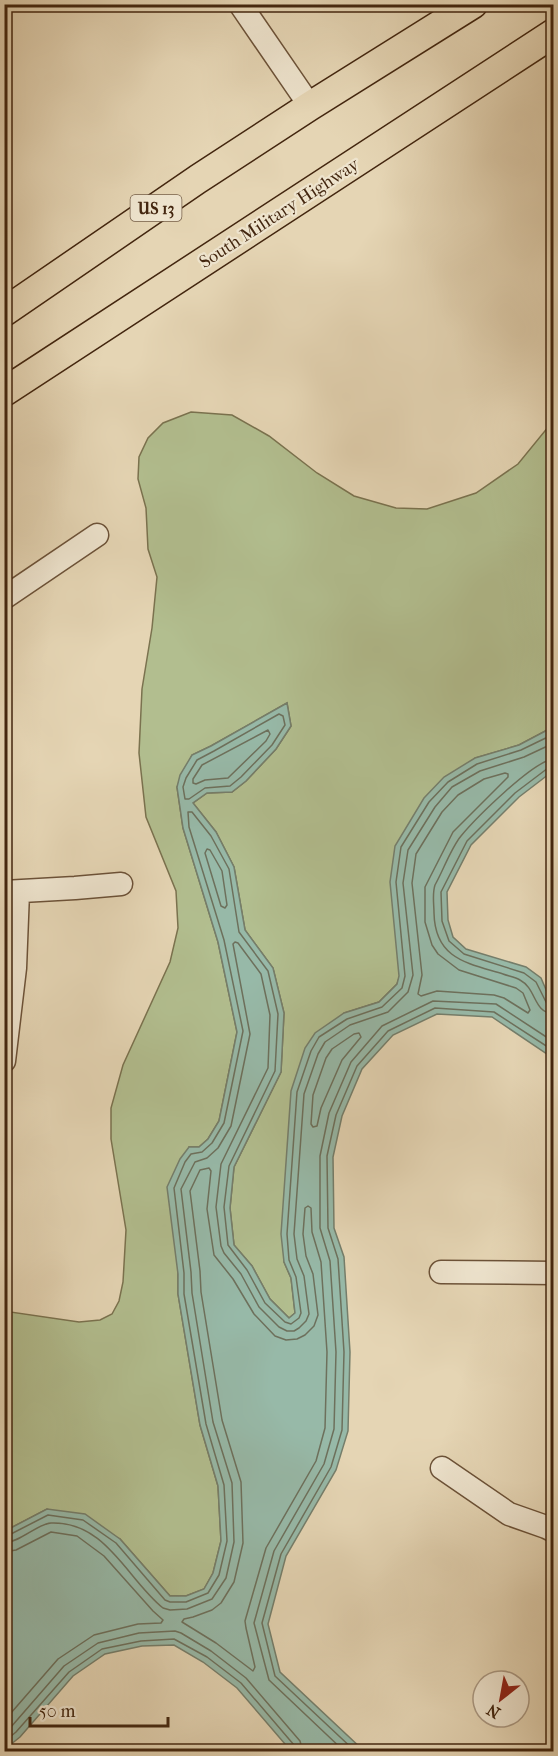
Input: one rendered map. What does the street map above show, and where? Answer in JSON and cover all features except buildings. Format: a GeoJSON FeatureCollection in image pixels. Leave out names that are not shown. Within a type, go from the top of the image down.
{"type":"FeatureCollection","features":[{"type":"Feature","properties":{"kind":"main road","name":"US 13"},"geometry":{"type":"LineString","coordinates":[[4,312],[198,179],[473,4]]}},
{"type":"Feature","properties":{"kind":"main road","name":"South Military Highway"},"geometry":{"type":"LineString","coordinates":[[4,392],[554,33]]}},
{"type":"Feature","properties":{"kind":"street"},"geometry":{"type":"LineString","coordinates":[[240,4],[310,106]]}},
{"type":"Feature","properties":{"kind":"street"},"geometry":{"type":"LineString","coordinates":[[4,598],[97,535]]}},
{"type":"Feature","properties":{"kind":"street"},"geometry":{"type":"LineString","coordinates":[[4,1061],[15,968],[11,892],[122,884]]}},
{"type":"Feature","properties":{"kind":"street"},"geometry":{"type":"LineString","coordinates":[[441,1272],[554,1273]]}},
{"type":"Feature","properties":{"kind":"street"},"geometry":{"type":"LineString","coordinates":[[442,1468],[509,1515],[554,1531]]}},
{"type":"Feature","properties":{"kind":"shaded area"},"geometry":{"type":"Polygon","coordinates":[[[191,412],[232,415],[269,436],[317,473],[354,496],[396,508],[427,509],[476,493],[518,464],[553,421],[553,727],[519,745],[475,758],[397,984],[379,1002],[344,1013],[284,1262],[291,1278],[295,1313],[289,1318],[270,1299],[252,1266],[234,1245],[230,1208],[234,1167],[281,1072],[284,1013],[273,968],[245,930],[234,867],[216,832],[193,803],[207,793],[232,792],[246,781],[276,749],[291,726],[287,703],[192,755],[177,787],[183,828],[218,942],[237,1032],[219,1121],[208,1139],[199,1147],[189,1147],[178,1274],[178,1294],[200,1425],[218,1486],[221,1541],[213,1573],[204,1589],[186,1596],[170,1596],[120,1539],[47,1509],[5,1531],[4,1311],[79,1322],[100,1320],[112,1314],[119,1301],[123,1282],[126,1230],[111,1139],[111,1108],[123,1065],[170,962],[178,928],[176,891],[146,817],[139,753],[142,689],[152,628],[157,577],[148,549],[146,508],[138,479],[139,457],[148,438],[163,423],[191,412]]]}},
{"type":"Feature","properties":{"kind":"water"},"geometry":{"type":"Polygon","coordinates":[[[287,703],[291,726],[276,749],[246,781],[232,792],[207,793],[193,803],[216,832],[234,867],[245,930],[273,968],[284,1013],[281,1072],[234,1167],[230,1208],[234,1245],[252,1266],[270,1299],[289,1318],[295,1313],[291,1278],[284,1262],[281,1234],[291,1091],[305,1048],[315,1033],[344,1013],[379,1002],[397,984],[399,976],[390,882],[395,846],[424,798],[444,777],[475,758],[519,745],[553,727],[553,771],[519,797],[471,845],[447,892],[448,920],[453,937],[466,949],[526,967],[541,978],[553,1006],[553,1058],[492,1017],[437,1014],[393,1035],[362,1069],[342,1116],[333,1157],[334,1228],[344,1257],[350,1352],[348,1431],[336,1470],[286,1556],[268,1624],[280,1672],[364,1751],[291,1751],[237,1688],[203,1662],[174,1645],[142,1646],[105,1654],[73,1676],[20,1737],[5,1749],[5,1531],[47,1509],[85,1514],[120,1539],[170,1596],[186,1596],[204,1589],[213,1573],[221,1541],[218,1486],[200,1425],[178,1294],[178,1274],[167,1187],[180,1159],[189,1147],[199,1147],[208,1139],[219,1121],[237,1032],[218,942],[183,828],[177,787],[180,775],[192,755],[287,703]]]}}]}
